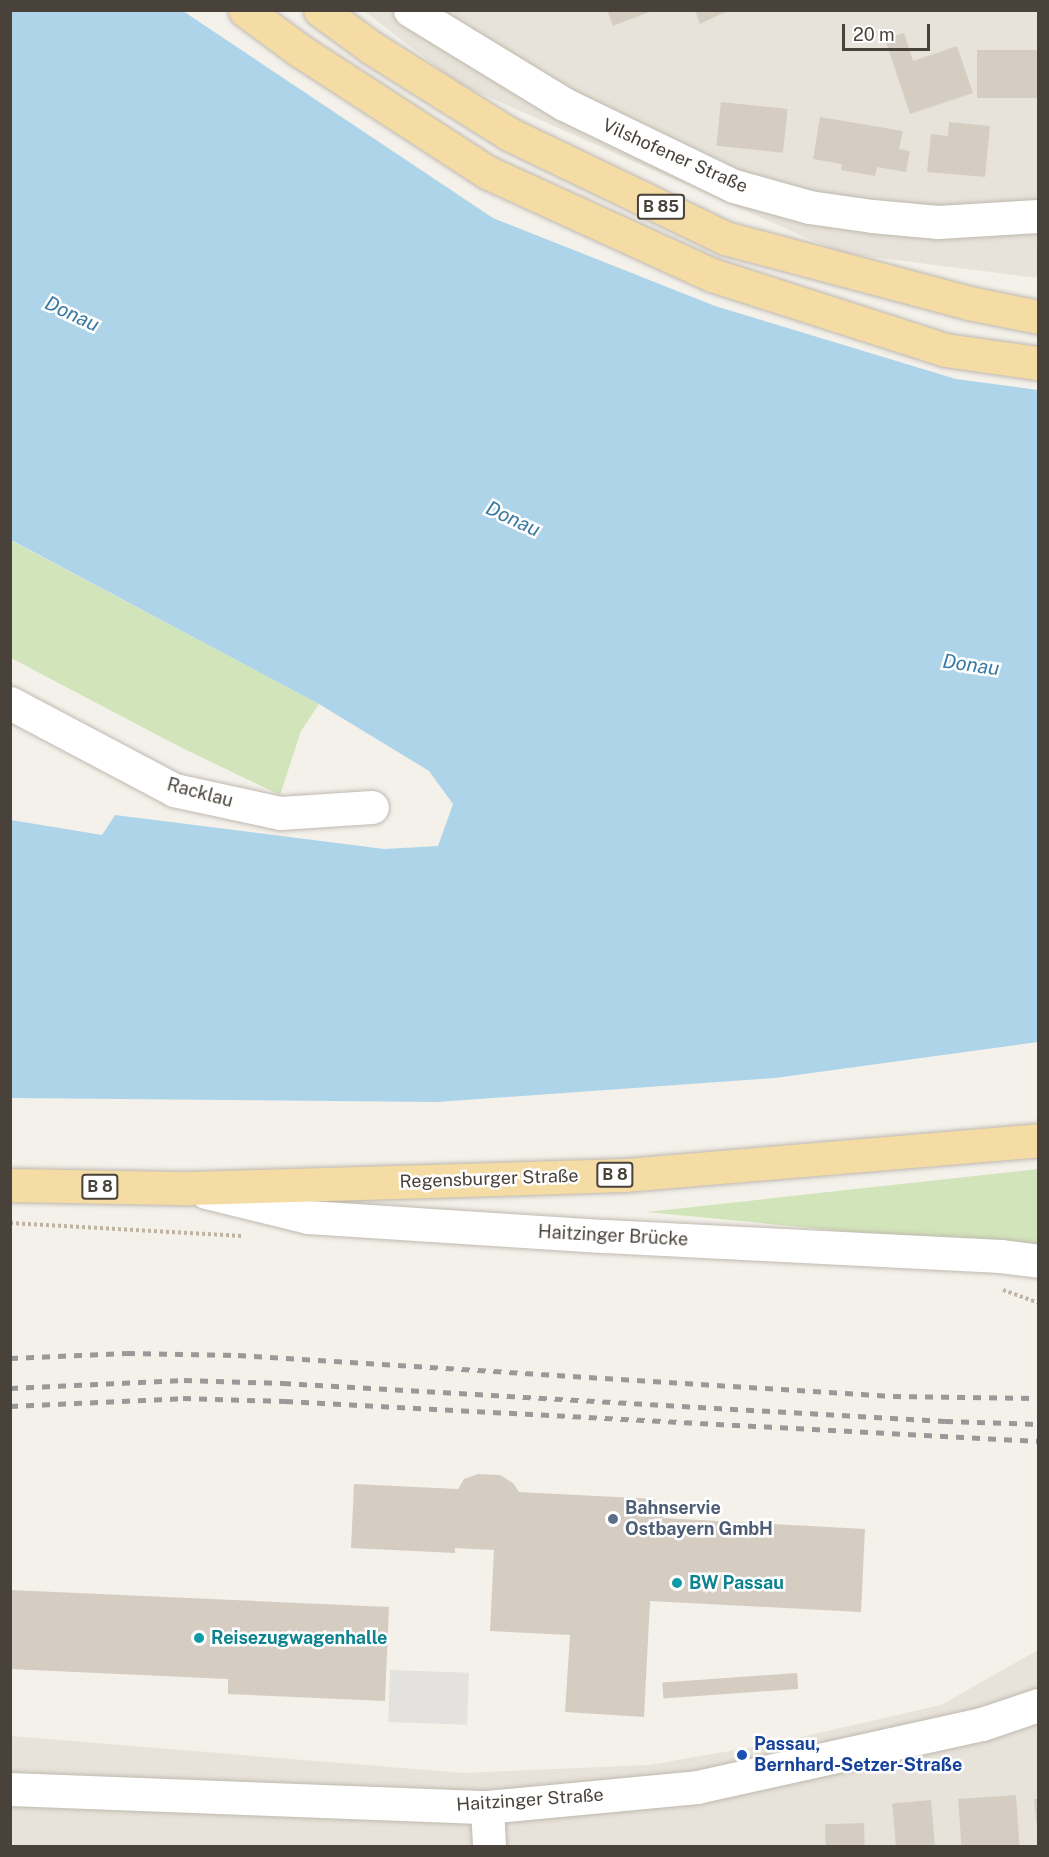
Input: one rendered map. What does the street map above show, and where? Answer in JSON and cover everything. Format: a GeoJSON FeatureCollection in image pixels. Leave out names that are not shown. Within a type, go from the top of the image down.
{"type":"FeatureCollection","features":[{"type":"Feature","properties":{"kind":"main road","name":"B 85"},"geometry":{"type":"LineString","coordinates":[[245,10],[299,50],[487,172],[712,275],[945,350],[1038,363]]}},
{"type":"Feature","properties":{"kind":"main road","name":"B 85"},"geometry":{"type":"LineString","coordinates":[[320,10],[372,48],[509,134],[725,238],[969,303],[1038,317]]}},
{"type":"Feature","properties":{"kind":"main road","name":"Regensburger Straße"},"geometry":{"type":"LineString","coordinates":[[10,1185],[190,1188],[625,1175],[1038,1140]]}},
{"type":"Feature","properties":{"kind":"street","name":"Vilshofener Straße"},"geometry":{"type":"LineString","coordinates":[[410,10],[564,105],[734,186],[809,207],[872,216],[938,222],[1038,216]]}},
{"type":"Feature","properties":{"kind":"street","name":"Racklau"},"geometry":{"type":"LineString","coordinates":[[10,703],[174,790],[280,813],[372,807]]}},
{"type":"Feature","properties":{"kind":"street","name":"Haitzinger Brücke"},"geometry":{"type":"LineString","coordinates":[[190,1188],[308,1217],[604,1236],[1000,1256],[1038,1261]]}},
{"type":"Feature","properties":{"kind":"street","name":"Haitzinger Straße"},"geometry":{"type":"LineString","coordinates":[[10,1789],[487,1807],[697,1787],[982,1724],[1038,1705]]}},
{"type":"Feature","properties":{"kind":"street"},"geometry":{"type":"LineString","coordinates":[[487,1807],[489,1846]]}},
{"type":"Feature","properties":{"kind":"shaded area"},"geometry":{"type":"Polygon","coordinates":[[[364,11],[1038,11],[1038,278],[841,253],[459,84],[364,11]]]}},
{"type":"Feature","properties":{"kind":"shaded area"},"geometry":{"type":"Polygon","coordinates":[[[1038,1650],[1038,1846],[11,1846],[10,1736],[464,1773],[649,1765],[775,1743],[941,1705],[1038,1650]]]}},
{"type":"Feature","properties":{"kind":"shaded area"},"geometry":{"type":"Polygon","coordinates":[[[390,1670],[469,1673],[467,1725],[388,1722],[390,1670]]]}},
{"type":"Feature","properties":{"kind":"green space"},"geometry":{"type":"Polygon","coordinates":[[[10,540],[319,704],[301,731],[280,795],[182,748],[11,658],[10,540]]]}},
{"type":"Feature","properties":{"kind":"green space"},"geometry":{"type":"Polygon","coordinates":[[[1038,1169],[1038,1250],[647,1212],[1038,1169]]]}},
{"type":"Feature","properties":{"kind":"water","name":"Donau"},"geometry":{"type":"Polygon","coordinates":[[[11,10],[183,11],[493,218],[715,306],[956,379],[1038,390],[1038,1042],[775,1078],[437,1102],[11,1098],[11,820],[102,835],[115,815],[384,849],[438,846],[453,804],[429,771],[319,704],[11,540],[11,10]]]}},
{"type":"Feature","properties":{"kind":"building"},"geometry":{"type":"Polygon","coordinates":[[[607,10],[652,10],[652,11],[613,26],[607,10]]]}},
{"type":"Feature","properties":{"kind":"building"},"geometry":{"type":"Polygon","coordinates":[[[695,10],[730,10],[700,24],[695,10]]]}},
{"type":"Feature","properties":{"kind":"building"},"geometry":{"type":"Polygon","coordinates":[[[904,33],[913,61],[957,46],[973,93],[910,114],[885,39],[904,33]]]}},
{"type":"Feature","properties":{"kind":"building"},"geometry":{"type":"Polygon","coordinates":[[[977,50],[1038,50],[1038,98],[977,98],[977,50]]]}},
{"type":"Feature","properties":{"kind":"building"},"geometry":{"type":"Polygon","coordinates":[[[721,102],[788,109],[783,153],[716,146],[721,102]]]}},
{"type":"Feature","properties":{"kind":"building"},"geometry":{"type":"Polygon","coordinates":[[[820,117],[903,131],[899,149],[910,151],[906,172],[877,167],[875,176],[841,170],[842,164],[813,159],[820,117]]]}},
{"type":"Feature","properties":{"kind":"building"},"geometry":{"type":"Polygon","coordinates":[[[949,122],[990,126],[985,177],[927,172],[931,134],[948,136],[949,122]]]}},
{"type":"Feature","properties":{"kind":"building","name":"BW Passau"},"geometry":{"type":"Polygon","coordinates":[[[478,1474],[500,1475],[513,1483],[519,1492],[655,1499],[654,1514],[663,1515],[663,1518],[865,1529],[861,1612],[650,1601],[644,1717],[565,1712],[570,1635],[490,1631],[494,1550],[455,1548],[455,1553],[351,1548],[354,1484],[458,1489],[464,1479],[478,1474]]]}},
{"type":"Feature","properties":{"kind":"building","name":"Reisezugwagenhalle"},"geometry":{"type":"Polygon","coordinates":[[[10,1590],[389,1607],[385,1701],[228,1694],[228,1679],[10,1669],[10,1590]]]}},
{"type":"Feature","properties":{"kind":"building"},"geometry":{"type":"Polygon","coordinates":[[[797,1673],[798,1689],[663,1698],[662,1682],[797,1673]]]}},
{"type":"Feature","properties":{"kind":"building"},"geometry":{"type":"Polygon","coordinates":[[[1016,1795],[1020,1846],[961,1846],[958,1799],[1016,1795]]]}},
{"type":"Feature","properties":{"kind":"building"},"geometry":{"type":"Polygon","coordinates":[[[1034,1799],[1038,1799],[1038,1829],[1037,1829],[1034,1799]]]}},
{"type":"Feature","properties":{"kind":"building"},"geometry":{"type":"Polygon","coordinates":[[[931,1800],[935,1846],[896,1846],[892,1803],[931,1800]]]}},
{"type":"Feature","properties":{"kind":"building"},"geometry":{"type":"Polygon","coordinates":[[[864,1823],[865,1846],[826,1846],[825,1824],[864,1823]]]}},
{"type":"Feature","properties":{"kind":"railway"},"geometry":{"type":"LineString","coordinates":[[10,1358],[127,1353],[238,1355],[893,1396],[1038,1398]]}},
{"type":"Feature","properties":{"kind":"railway"},"geometry":{"type":"LineString","coordinates":[[10,1388],[184,1380],[283,1383],[945,1421],[1038,1424]]}},
{"type":"Feature","properties":{"kind":"railway"},"geometry":{"type":"LineString","coordinates":[[10,1406],[183,1398],[285,1401],[1038,1441]]}},
{"type":"Feature","properties":{"kind":"place","name":"Bahnservie Ostbayern GmbH"},"geometry":{"type":"Point","coordinates":[613,1519]}},
{"type":"Feature","properties":{"kind":"place","name":"BW Passau"},"geometry":{"type":"Point","coordinates":[677,1583]}},
{"type":"Feature","properties":{"kind":"place","name":"Reisezugwagenhalle"},"geometry":{"type":"Point","coordinates":[199,1638]}},
{"type":"Feature","properties":{"kind":"place","name":"Passau, Bernhard-Setzer-Straße"},"geometry":{"type":"Point","coordinates":[742,1755]}}]}
